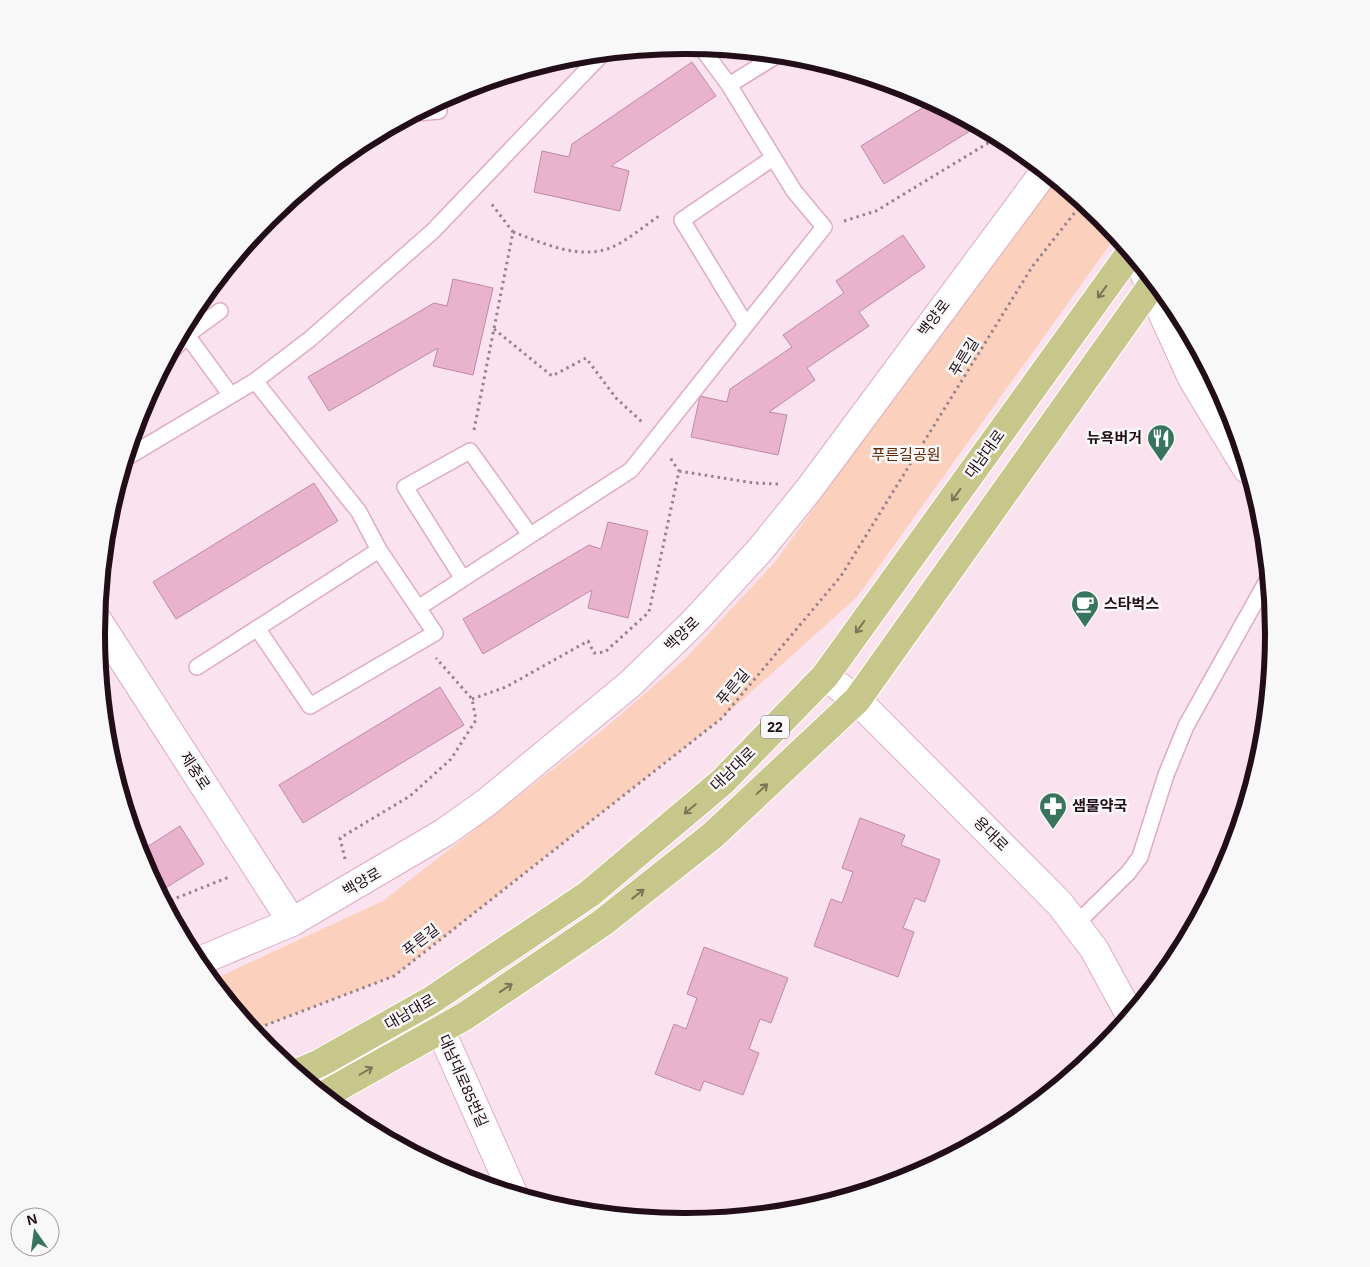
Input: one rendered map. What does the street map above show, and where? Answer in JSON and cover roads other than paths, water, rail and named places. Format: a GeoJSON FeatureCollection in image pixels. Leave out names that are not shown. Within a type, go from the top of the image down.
{"type":"FeatureCollection","features":[{"type":"Feature","properties":{"kind":"main road","name":"대남대로"},"geometry":{"type":"LineString","coordinates":[[304,1070],[320,1063],[430,1001],[589,894],[722,782],[825,676],[1126,258]]}},
{"type":"Feature","properties":{"kind":"main road","name":"대남대로"},"geometry":{"type":"LineString","coordinates":[[330,1091],[465,1016],[602,923],[713,836],[856,700],[1146,282]]}},
{"type":"Feature","properties":{"kind":"street","name":"백양로"},"geometry":{"type":"LineString","coordinates":[[205,959],[292,922],[445,832],[487,802],[630,684],[727,588],[810,488],[1041,176]]}},
{"type":"Feature","properties":{"kind":"street"},"geometry":{"type":"LineString","coordinates":[[1155,294],[1192,378],[1234,448]]}},
{"type":"Feature","properties":{"kind":"street","name":"제중로"},"geometry":{"type":"LineString","coordinates":[[105,632],[259,868],[292,922]]}},
{"type":"Feature","properties":{"kind":"street","name":"용대로"},"geometry":{"type":"LineString","coordinates":[[825,676],[856,700],[1060,904],[1094,949],[1127,1009]]}},
{"type":"Feature","properties":{"kind":"street","name":"대남대로85번길"},"geometry":{"type":"LineString","coordinates":[[430,1001],[406,1023],[440,1029],[510,1185]]}},
{"type":"Feature","properties":{"kind":"lane"},"geometry":{"type":"LineString","coordinates":[[418,608],[631,470],[824,227],[794,191],[729,86],[707,55]]}},
{"type":"Feature","properties":{"kind":"lane"},"geometry":{"type":"LineString","coordinates":[[729,86],[769,60]]}},
{"type":"Feature","properties":{"kind":"lane"},"geometry":{"type":"LineString","coordinates":[[134,453],[230,394],[255,381],[310,339],[433,232],[476,184],[595,61]]}},
{"type":"Feature","properties":{"kind":"lane"},"geometry":{"type":"LineString","coordinates":[[435,111],[439,111]]}},
{"type":"Feature","properties":{"kind":"lane"},"geometry":{"type":"LineString","coordinates":[[746,325],[682,220],[773,158]]}},
{"type":"Feature","properties":{"kind":"lane"},"geometry":{"type":"LineString","coordinates":[[193,327],[220,311]]}},
{"type":"Feature","properties":{"kind":"lane"},"geometry":{"type":"LineString","coordinates":[[188,336],[230,394]]}},
{"type":"Feature","properties":{"kind":"lane"},"geometry":{"type":"LineString","coordinates":[[255,381],[359,512],[379,550],[435,633],[310,706],[257,628]]}},
{"type":"Feature","properties":{"kind":"lane"},"geometry":{"type":"LineString","coordinates":[[463,579],[405,487],[470,451],[530,535]]}},
{"type":"Feature","properties":{"kind":"lane"},"geometry":{"type":"LineString","coordinates":[[196,667],[379,550]]}},
{"type":"Feature","properties":{"kind":"lane"},"geometry":{"type":"LineString","coordinates":[[1076,924],[1128,873],[1140,857],[1166,775],[1186,726],[1263,588]]}},
{"type":"Feature","properties":{"kind":"place","name":"뉴욕버거"},"geometry":{"type":"Point","coordinates":[1161,462]}},
{"type":"Feature","properties":{"kind":"place","name":"스타벅스"},"geometry":{"type":"Point","coordinates":[1085,628]}},
{"type":"Feature","properties":{"kind":"place","name":"샘물약국"},"geometry":{"type":"Point","coordinates":[1053,830]}},
{"type":"Feature","properties":{"kind":"park label","name":"푸른길공원"},"geometry":{"type":"Point","coordinates":[906,455]}}]}
